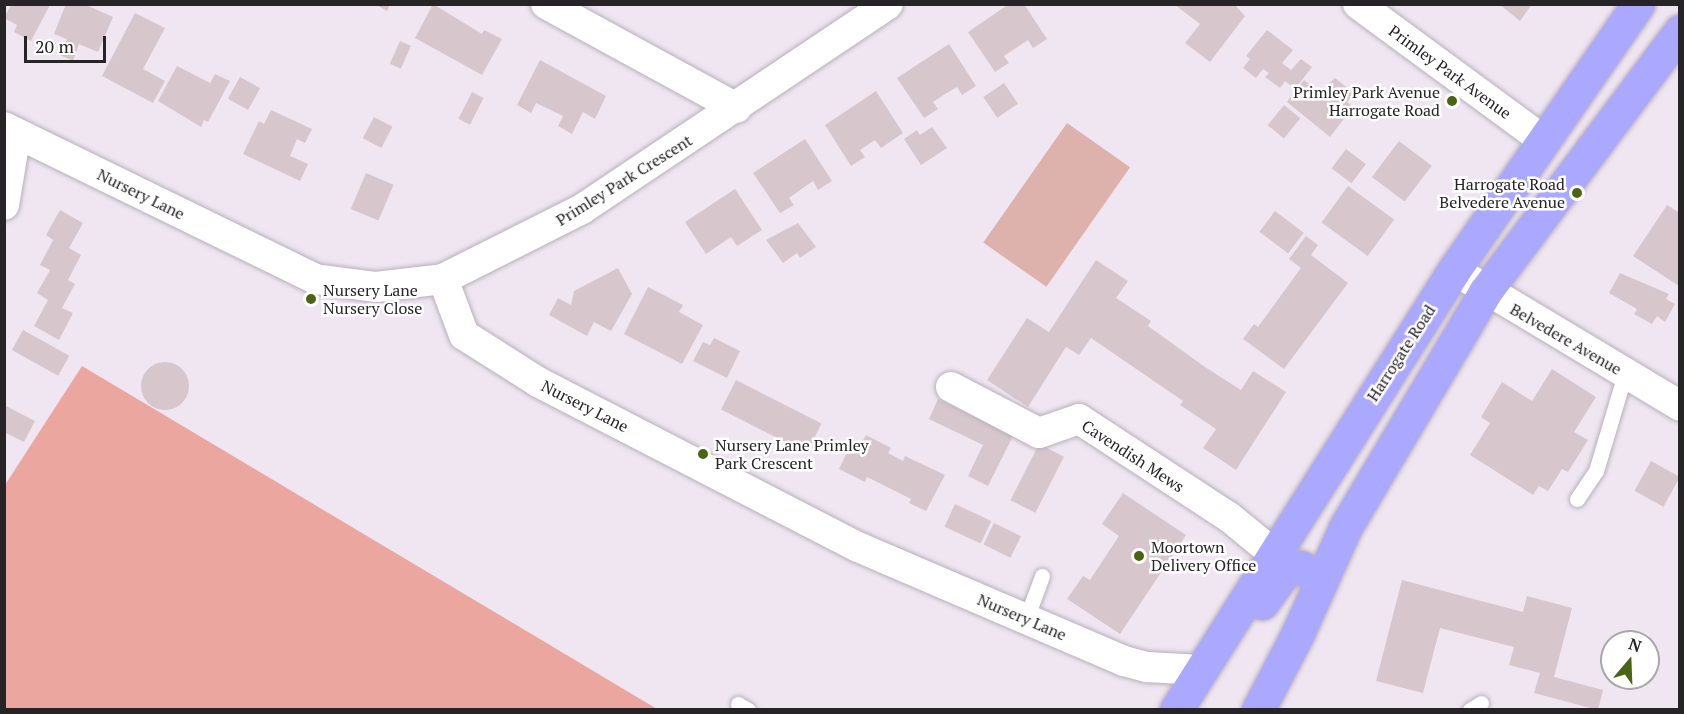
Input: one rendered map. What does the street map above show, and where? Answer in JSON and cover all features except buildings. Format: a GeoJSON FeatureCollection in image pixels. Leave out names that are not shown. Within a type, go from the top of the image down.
{"type":"FeatureCollection","features":[{"type":"Feature","properties":{"kind":"highway","name":"Harrogate Road"},"geometry":{"type":"LineString","coordinates":[[1176,710],[1273,553],[1454,270],[1638,4]]}},
{"type":"Feature","properties":{"kind":"highway"},"geometry":{"type":"LineString","coordinates":[[1258,710],[1385,457],[1485,292],[1680,31]]}},
{"type":"Feature","properties":{"kind":"highway"},"geometry":{"type":"LineString","coordinates":[[1224,633],[1251,618],[1285,571],[1300,567],[1322,579]]}},
{"type":"Feature","properties":{"kind":"street"},"geometry":{"type":"LineString","coordinates":[[546,4],[737,108]]}},
{"type":"Feature","properties":{"kind":"street","name":"Primley Park Crescent"},"geometry":{"type":"LineString","coordinates":[[443,279],[582,209],[737,108],[888,4]]}},
{"type":"Feature","properties":{"kind":"street","name":"Primley Park Avenue"},"geometry":{"type":"LineString","coordinates":[[1358,4],[1543,140]]}},
{"type":"Feature","properties":{"kind":"street"},"geometry":{"type":"LineString","coordinates":[[4,205],[10,130]]}},
{"type":"Feature","properties":{"kind":"street","name":"Nursery Lane"},"geometry":{"type":"LineString","coordinates":[[10,130],[315,279],[376,287],[443,279],[464,335],[538,382],[858,547],[1124,661],[1147,667],[1201,670]]}},
{"type":"Feature","properties":{"kind":"street","name":"Belvedere Avenue"},"geometry":{"type":"LineString","coordinates":[[1454,270],[1485,292],[1680,406]]}},
{"type":"Feature","properties":{"kind":"street","name":"Cavendish Mews"},"geometry":{"type":"LineString","coordinates":[[951,387],[1039,433],[1079,419],[1229,517],[1273,553]]}},
{"type":"Feature","properties":{"kind":"lane"},"geometry":{"type":"LineString","coordinates":[[1577,500],[1596,471],[1625,374]]}},
{"type":"Feature","properties":{"kind":"lane"},"geometry":{"type":"LineString","coordinates":[[1026,619],[1042,576]]}},
{"type":"Feature","properties":{"kind":"shaded area"},"geometry":{"type":"Polygon","coordinates":[[[1067,123],[1130,167],[1046,287],[983,243],[1067,123]]]}},
{"type":"Feature","properties":{"kind":"shaded area"},"geometry":{"type":"Polygon","coordinates":[[[82,366],[657,709],[5,709],[5,485],[82,366]]]}},
{"type":"Feature","properties":{"kind":"place","name":"Primley Park Avenue Harrogate Road"},"geometry":{"type":"Point","coordinates":[1452,101]}},
{"type":"Feature","properties":{"kind":"place","name":"Harrogate Road Belvedere Avenue"},"geometry":{"type":"Point","coordinates":[1577,193]}},
{"type":"Feature","properties":{"kind":"place","name":"Nursery Lane Nursery Close"},"geometry":{"type":"Point","coordinates":[311,299]}},
{"type":"Feature","properties":{"kind":"place","name":"Nursery Lane Primley Park Crescent"},"geometry":{"type":"Point","coordinates":[703,454]}},
{"type":"Feature","properties":{"kind":"place","name":"Moortown Delivery Office"},"geometry":{"type":"Point","coordinates":[1139,556]}}]}
